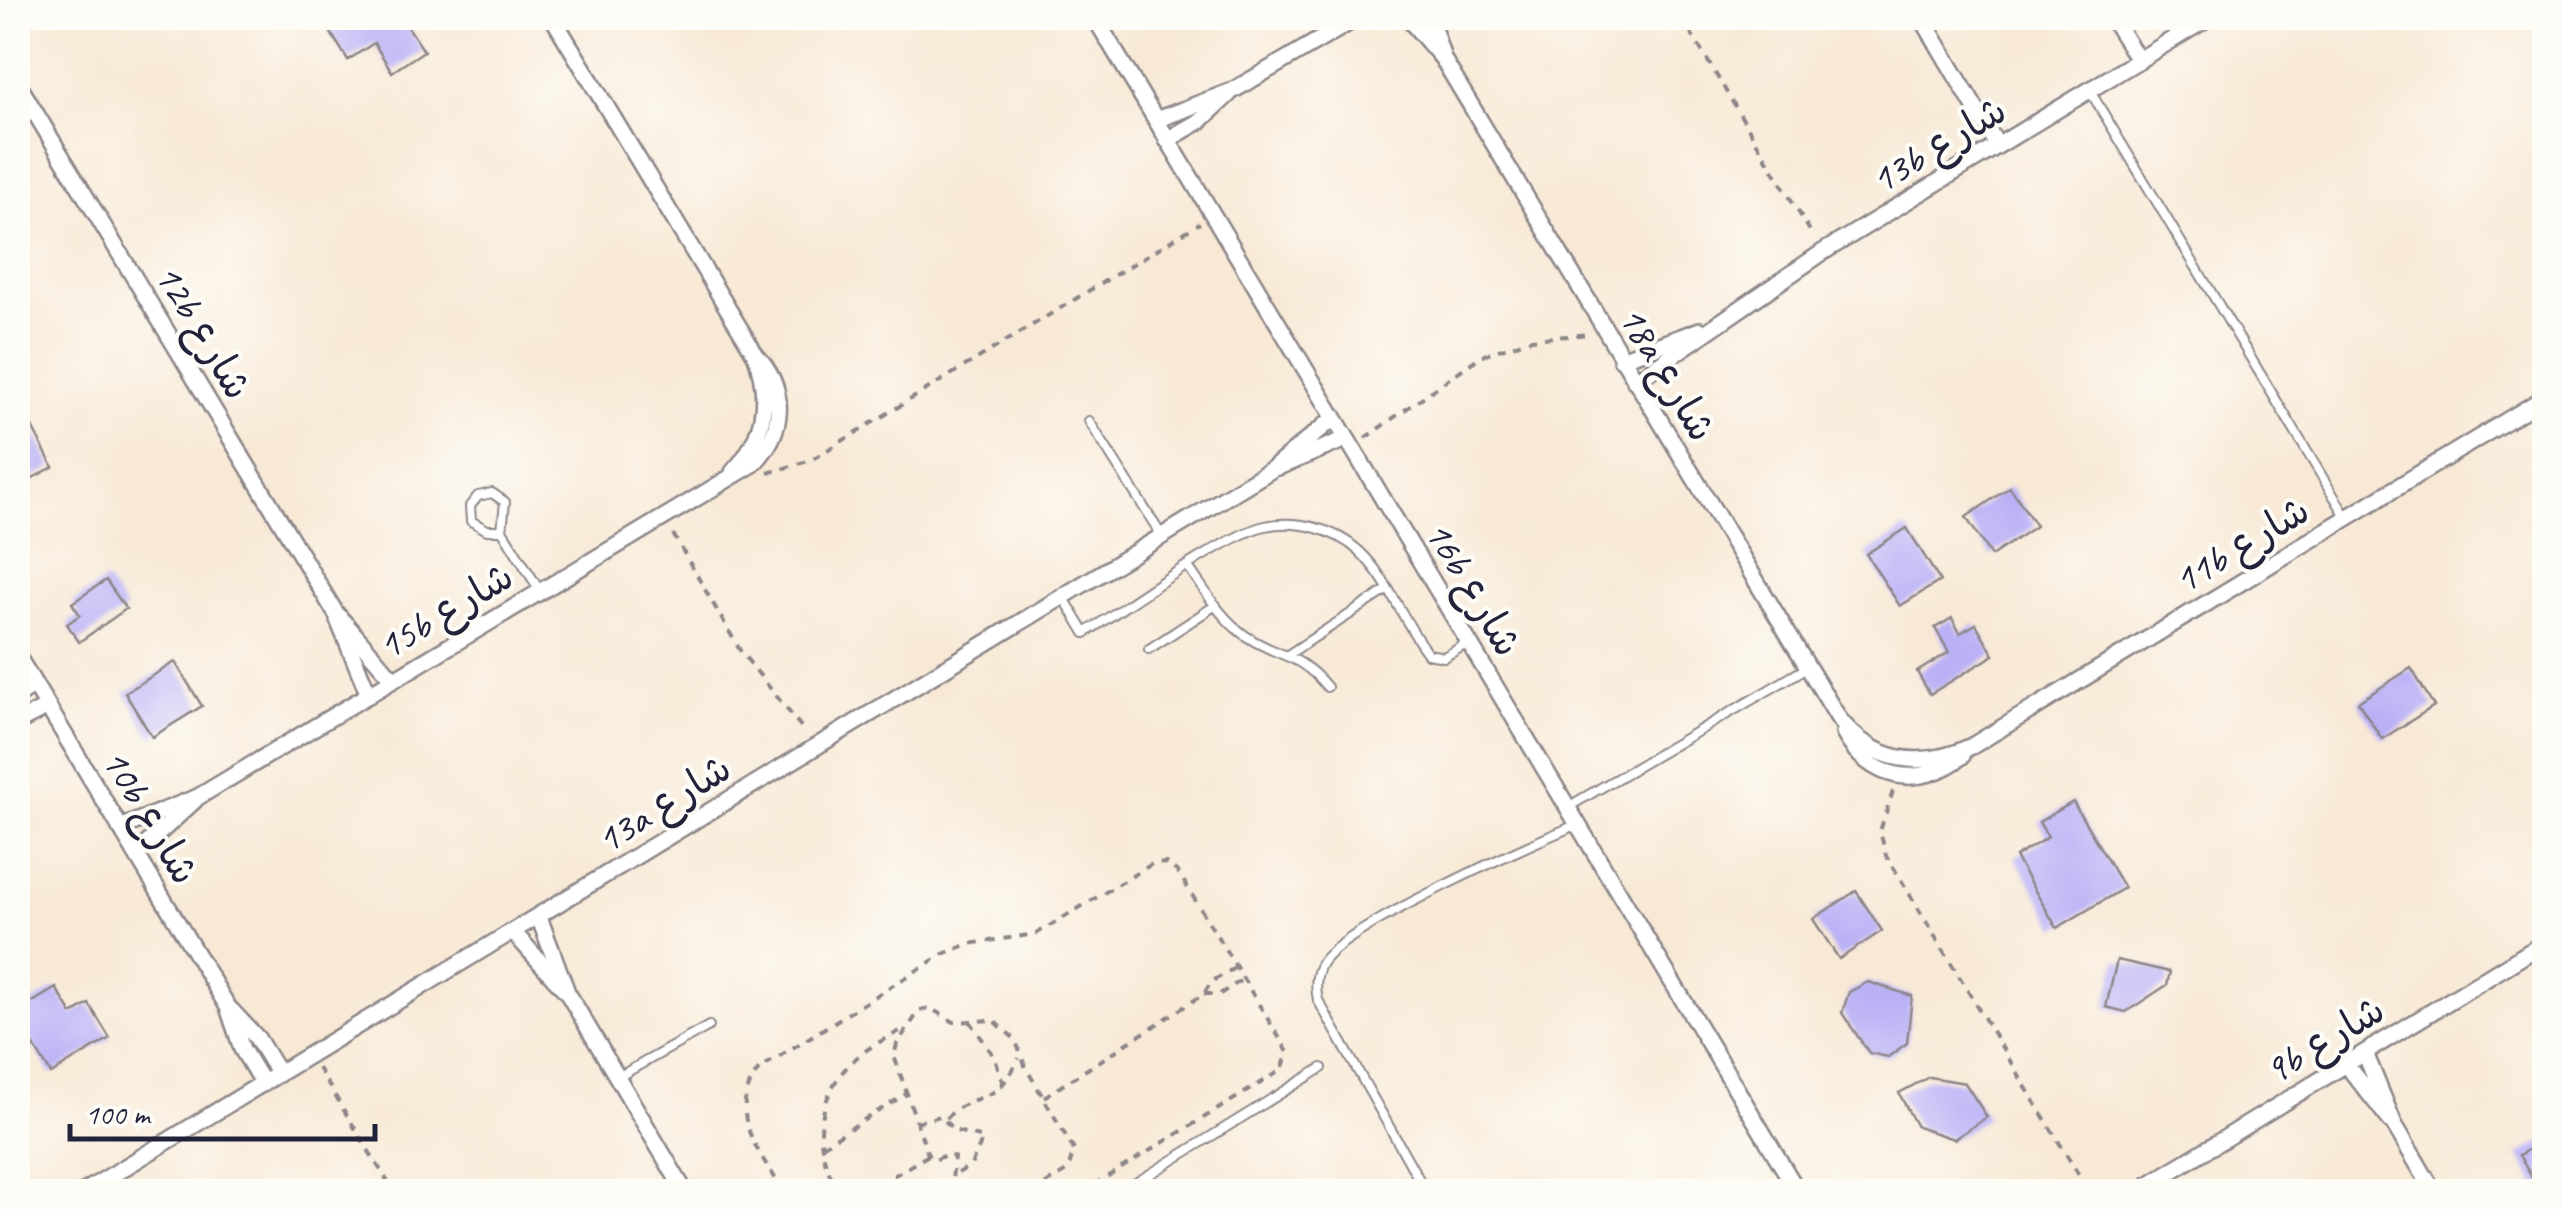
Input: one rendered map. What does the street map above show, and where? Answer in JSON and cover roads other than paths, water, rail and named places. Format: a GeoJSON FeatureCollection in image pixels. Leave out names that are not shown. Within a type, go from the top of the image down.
{"type":"FeatureCollection","features":[{"type":"Feature","properties":{"kind":"street","name":"15b شارع"},"geometry":{"type":"LineString","coordinates":[[120,828],[198,797],[725,479],[770,423],[774,378],[755,354],[553,18]]}},
{"type":"Feature","properties":{"kind":"street","name":"16b شارع"},"geometry":{"type":"LineString","coordinates":[[1095,18],[1798,1192]]}},
{"type":"Feature","properties":{"kind":"street"},"geometry":{"type":"LineString","coordinates":[[1156,120],[1232,91],[1357,18]]}},
{"type":"Feature","properties":{"kind":"street","name":"18a شارع"},"geometry":{"type":"LineString","coordinates":[[1408,18],[1444,59],[1839,719],[1845,736],[1866,762],[1898,777]]}},
{"type":"Feature","properties":{"kind":"street","name":"18a شارع"},"geometry":{"type":"LineString","coordinates":[[1430,18],[1444,59]]}},
{"type":"Feature","properties":{"kind":"street"},"geometry":{"type":"LineString","coordinates":[[1922,18],[1997,145]]}},
{"type":"Feature","properties":{"kind":"street"},"geometry":{"type":"LineString","coordinates":[[2112,18],[2139,61]]}},
{"type":"Feature","properties":{"kind":"street","name":"13b شارع"},"geometry":{"type":"LineString","coordinates":[[1635,381],[1669,361],[1704,329],[1823,252],[2208,18]]}},
{"type":"Feature","properties":{"kind":"street","name":"12b شارع"},"geometry":{"type":"LineString","coordinates":[[18,84],[335,612],[369,694]]}},
{"type":"Feature","properties":{"kind":"street"},"geometry":{"type":"LineString","coordinates":[[1167,140],[1200,121],[1232,91]]}},
{"type":"Feature","properties":{"kind":"street","name":"13b شارع"},"geometry":{"type":"LineString","coordinates":[[1621,359],[1704,329]]}},
{"type":"Feature","properties":{"kind":"street","name":"11b شارع"},"geometry":{"type":"LineString","coordinates":[[1898,777],[1931,774],[2544,398]]}},
{"type":"Feature","properties":{"kind":"street","name":"13a شارع"},"geometry":{"type":"LineString","coordinates":[[84,1192],[514,934],[1274,468],[1334,418]]}},
{"type":"Feature","properties":{"kind":"street","name":"13a شارع"},"geometry":{"type":"LineString","coordinates":[[1274,468],[1348,443]]}},
{"type":"Feature","properties":{"kind":"street","name":"12b شارع"},"geometry":{"type":"LineString","coordinates":[[335,612],[394,679]]}},
{"type":"Feature","properties":{"kind":"street","name":"10b شارع"},"geometry":{"type":"LineString","coordinates":[[18,657],[228,1007],[257,1038],[279,1074]]}},
{"type":"Feature","properties":{"kind":"street"},"geometry":{"type":"LineString","coordinates":[[18,696],[34,685]]}},
{"type":"Feature","properties":{"kind":"street"},"geometry":{"type":"LineString","coordinates":[[18,722],[48,707]]}},
{"type":"Feature","properties":{"kind":"street","name":"18a شارع"},"geometry":{"type":"LineString","coordinates":[[1839,719],[1866,746],[1901,760]]}},
{"type":"Feature","properties":{"kind":"street","name":"11b شارع"},"geometry":{"type":"LineString","coordinates":[[1901,760],[1938,759],[1972,746]]}},
{"type":"Feature","properties":{"kind":"street","name":"15b شارع"},"geometry":{"type":"LineString","coordinates":[[136,854],[198,797]]}},
{"type":"Feature","properties":{"kind":"street"},"geometry":{"type":"LineString","coordinates":[[539,918],[567,992],[685,1192]]}},
{"type":"Feature","properties":{"kind":"street"},"geometry":{"type":"LineString","coordinates":[[514,934],[567,992]]}},
{"type":"Feature","properties":{"kind":"street","name":"9b شارع"},"geometry":{"type":"LineString","coordinates":[[2138,1192],[2544,943]]}},
{"type":"Feature","properties":{"kind":"street","name":"10b شارع"},"geometry":{"type":"LineString","coordinates":[[228,1007],[242,1048],[263,1084]]}},
{"type":"Feature","properties":{"kind":"street"},"geometry":{"type":"LineString","coordinates":[[2364,1053],[2394,1124],[2434,1192]]}},
{"type":"Feature","properties":{"kind":"street"},"geometry":{"type":"LineString","coordinates":[[2346,1064],[2394,1124]]}},
{"type":"Feature","properties":{"kind":"lane"},"geometry":{"type":"LineString","coordinates":[[2090,91],[2347,518]]}},
{"type":"Feature","properties":{"kind":"lane"},"geometry":{"type":"LineString","coordinates":[[1089,421],[1162,536]]}},
{"type":"Feature","properties":{"kind":"lane"},"geometry":{"type":"LineString","coordinates":[[502,530],[487,530],[472,521],[470,506],[485,492],[501,497],[506,512],[502,530],[540,591]]}},
{"type":"Feature","properties":{"kind":"lane"},"geometry":{"type":"LineString","coordinates":[[1063,596],[1086,633],[1255,529],[1305,526],[1348,543],[1371,564],[1428,654],[1444,657],[1468,642]]}},
{"type":"Feature","properties":{"kind":"lane"},"geometry":{"type":"LineString","coordinates":[[1189,568],[1216,605],[1247,637],[1311,667],[1327,687]]}},
{"type":"Feature","properties":{"kind":"lane"},"geometry":{"type":"LineString","coordinates":[[1289,654],[1387,590]]}},
{"type":"Feature","properties":{"kind":"lane"},"geometry":{"type":"LineString","coordinates":[[1149,649],[1216,605]]}},
{"type":"Feature","properties":{"kind":"lane"},"geometry":{"type":"LineString","coordinates":[[1568,807],[1808,667]]}},
{"type":"Feature","properties":{"kind":"lane"},"geometry":{"type":"LineString","coordinates":[[1426,1192],[1318,1000],[1317,974],[1331,952],[1387,918],[1465,875],[1578,824]]}},
{"type":"Feature","properties":{"kind":"lane"},"geometry":{"type":"LineString","coordinates":[[618,1077],[709,1026]]}},
{"type":"Feature","properties":{"kind":"lane"},"geometry":{"type":"LineString","coordinates":[[1120,1192],[1322,1068]]}}]}
